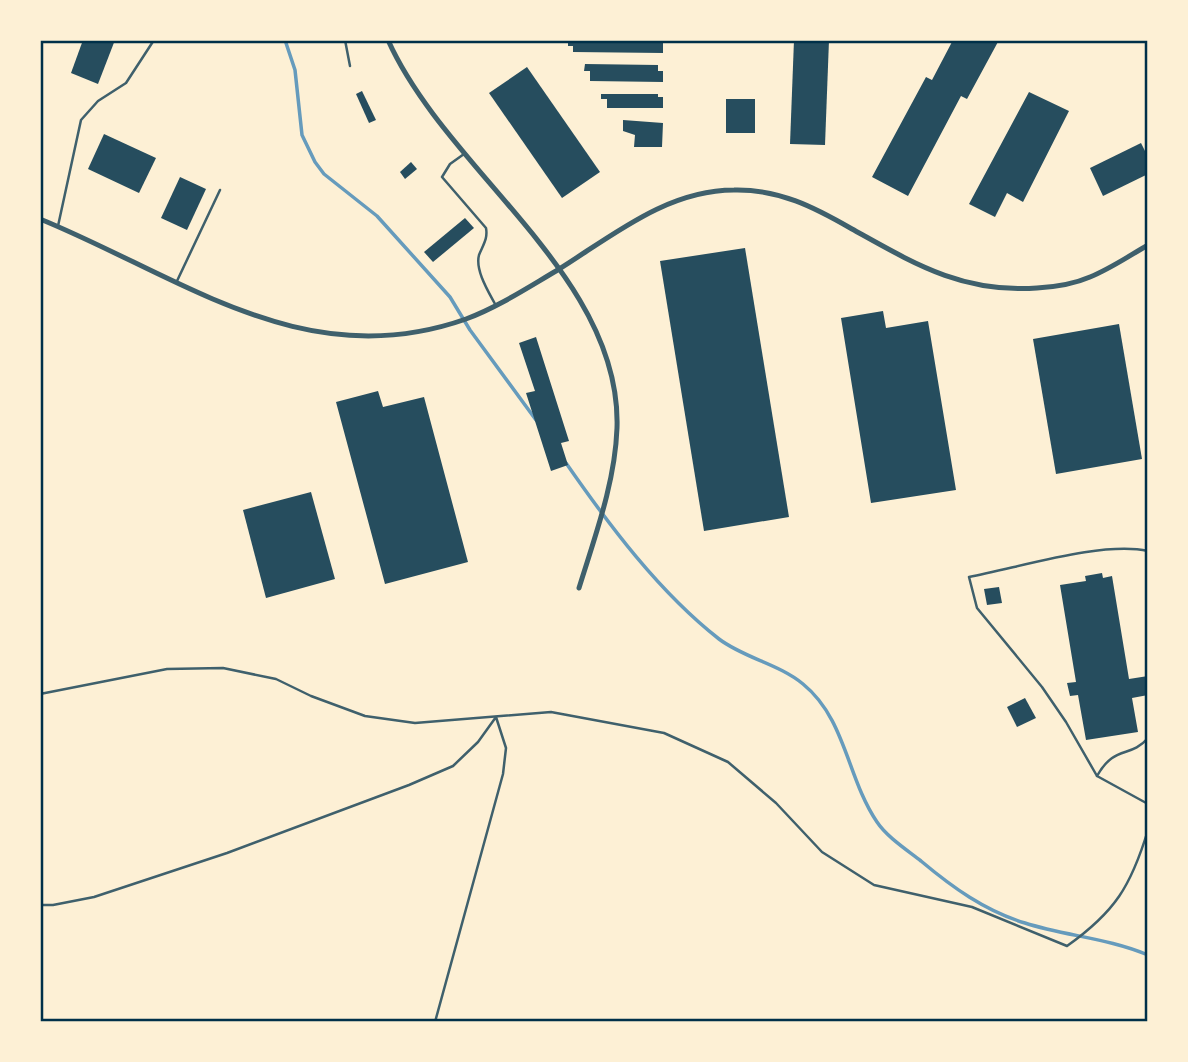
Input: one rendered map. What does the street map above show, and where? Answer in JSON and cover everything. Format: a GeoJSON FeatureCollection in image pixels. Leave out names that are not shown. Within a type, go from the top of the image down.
{"type":"FeatureCollection","features":[{"type":"Feature","properties":{"kind":"street"},"geometry":{"type":"LineString","coordinates":[[388,40],[413,87],[464,154],[559,269],[584,305],[601,339],[611,376],[617,426],[607,496],[579,588]]}},
{"type":"Feature","properties":{"kind":"street"},"geometry":{"type":"LineString","coordinates":[[40,219],[248,315],[288,327],[341,335],[406,333],[452,323],[496,306],[672,202],[733,190],[760,191],[803,202],[922,268],[954,280],[998,289],[1046,288],[1085,279],[1148,245]]}},
{"type":"Feature","properties":{"kind":"lane"},"geometry":{"type":"LineString","coordinates":[[58,226],[81,120],[98,102],[127,83],[154,40]]}},
{"type":"Feature","properties":{"kind":"lane"},"geometry":{"type":"LineString","coordinates":[[345,40],[350,66]]}},
{"type":"Feature","properties":{"kind":"lane"},"geometry":{"type":"LineString","coordinates":[[464,154],[450,164],[442,177],[486,228],[485,244],[478,257],[479,268],[496,306]]}},
{"type":"Feature","properties":{"kind":"lane"},"geometry":{"type":"LineString","coordinates":[[177,281],[220,190]]}},
{"type":"Feature","properties":{"kind":"lane"},"geometry":{"type":"LineString","coordinates":[[1148,551],[1130,547],[969,577],[977,608],[1042,687],[1097,776],[1148,804]]}},
{"type":"Feature","properties":{"kind":"lane"},"geometry":{"type":"LineString","coordinates":[[40,694],[167,670],[223,668],[276,679],[311,696],[365,716],[415,723],[551,712],[664,733],[728,762],[776,803],[822,852],[874,885],[972,907],[1068,946],[1113,909],[1141,853],[1148,830]]}},
{"type":"Feature","properties":{"kind":"lane"},"geometry":{"type":"LineString","coordinates":[[40,905],[94,897],[227,853],[409,785],[453,766],[478,742],[496,717]]}},
{"type":"Feature","properties":{"kind":"lane"},"geometry":{"type":"LineString","coordinates":[[435,1022],[503,774],[506,748],[496,717]]}},
{"type":"Feature","properties":{"kind":"lane"},"geometry":{"type":"LineString","coordinates":[[1097,776],[1106,760],[1141,746],[1148,738]]}},
{"type":"Feature","properties":{"kind":"building"},"geometry":{"type":"Polygon","coordinates":[[[83,40],[115,40],[98,84],[71,73],[83,40]]]}},
{"type":"Feature","properties":{"kind":"building"},"geometry":{"type":"Polygon","coordinates":[[[568,40],[657,40],[663,42],[663,53],[573,52],[573,46],[568,46],[568,40]]]}},
{"type":"Feature","properties":{"kind":"building"},"geometry":{"type":"Polygon","coordinates":[[[794,40],[829,40],[825,145],[790,144],[794,40]]]}},
{"type":"Feature","properties":{"kind":"building"},"geometry":{"type":"Polygon","coordinates":[[[953,40],[999,40],[967,99],[961,96],[908,196],[872,177],[926,77],[932,80],[953,40]]]}},
{"type":"Feature","properties":{"kind":"building"},"geometry":{"type":"Polygon","coordinates":[[[585,64],[658,65],[658,71],[663,71],[663,82],[590,81],[590,71],[584,71],[585,64]]]}},
{"type":"Feature","properties":{"kind":"building"},"geometry":{"type":"Polygon","coordinates":[[[527,67],[600,172],[562,198],[489,93],[527,67]]]}},
{"type":"Feature","properties":{"kind":"building"},"geometry":{"type":"Polygon","coordinates":[[[362,91],[376,120],[369,123],[356,94],[362,91]]]}},
{"type":"Feature","properties":{"kind":"building"},"geometry":{"type":"Polygon","coordinates":[[[1029,92],[1069,111],[1023,202],[1007,193],[995,217],[969,204],[1029,92]]]}},
{"type":"Feature","properties":{"kind":"building"},"geometry":{"type":"Polygon","coordinates":[[[601,94],[658,94],[658,97],[663,97],[663,108],[607,108],[607,99],[601,99],[601,94]]]}},
{"type":"Feature","properties":{"kind":"building"},"geometry":{"type":"Polygon","coordinates":[[[726,99],[755,99],[755,133],[726,133],[726,99]]]}},
{"type":"Feature","properties":{"kind":"building"},"geometry":{"type":"Polygon","coordinates":[[[623,120],[663,123],[662,147],[634,147],[635,135],[623,131],[623,120]]]}},
{"type":"Feature","properties":{"kind":"building"},"geometry":{"type":"Polygon","coordinates":[[[104,134],[156,158],[139,193],[88,169],[104,134]]]}},
{"type":"Feature","properties":{"kind":"building"},"geometry":{"type":"Polygon","coordinates":[[[1141,143],[1148,157],[1148,174],[1103,196],[1090,168],[1141,143]]]}},
{"type":"Feature","properties":{"kind":"building"},"geometry":{"type":"Polygon","coordinates":[[[411,162],[417,169],[405,179],[400,172],[411,162]]]}},
{"type":"Feature","properties":{"kind":"building"},"geometry":{"type":"Polygon","coordinates":[[[180,177],[206,189],[187,230],[161,218],[180,177]]]}},
{"type":"Feature","properties":{"kind":"building"},"geometry":{"type":"Polygon","coordinates":[[[465,218],[474,228],[433,262],[424,252],[465,218]]]}},
{"type":"Feature","properties":{"kind":"building"},"geometry":{"type":"Polygon","coordinates":[[[745,248],[789,517],[704,531],[660,261],[745,248]]]}},
{"type":"Feature","properties":{"kind":"building"},"geometry":{"type":"Polygon","coordinates":[[[883,311],[886,328],[928,321],[956,490],[871,503],[841,318],[883,311]]]}},
{"type":"Feature","properties":{"kind":"building"},"geometry":{"type":"Polygon","coordinates":[[[1119,324],[1142,459],[1056,474],[1033,339],[1119,324]]]}},
{"type":"Feature","properties":{"kind":"building"},"geometry":{"type":"Polygon","coordinates":[[[536,337],[569,441],[561,443],[568,465],[551,471],[526,393],[535,391],[519,343],[536,337]]]}},
{"type":"Feature","properties":{"kind":"building"},"geometry":{"type":"Polygon","coordinates":[[[378,391],[383,407],[424,397],[468,562],[385,584],[336,402],[378,391]]]}},
{"type":"Feature","properties":{"kind":"building"},"geometry":{"type":"Polygon","coordinates":[[[311,492],[335,579],[266,598],[243,510],[311,492]]]}},
{"type":"Feature","properties":{"kind":"building"},"geometry":{"type":"Polygon","coordinates":[[[1102,573],[1103,578],[1112,576],[1129,679],[1148,676],[1148,695],[1132,698],[1138,732],[1086,740],[1078,695],[1070,696],[1067,683],[1076,682],[1060,585],[1086,581],[1085,576],[1102,573]]]}},
{"type":"Feature","properties":{"kind":"building"},"geometry":{"type":"Polygon","coordinates":[[[999,587],[1002,603],[987,605],[984,589],[999,587]]]}},
{"type":"Feature","properties":{"kind":"building"},"geometry":{"type":"Polygon","coordinates":[[[1025,698],[1036,718],[1017,727],[1007,707],[1025,698]]]}},
{"type":"Feature","properties":{"kind":"waterway"},"geometry":{"type":"LineString","coordinates":[[285,40],[295,70],[302,135],[315,162],[324,174],[377,216],[450,297],[470,330],[536,420]]}},
{"type":"Feature","properties":{"kind":"waterway"},"geometry":{"type":"LineString","coordinates":[[566,463],[636,557],[697,620],[729,646],[794,677],[817,698],[837,731],[867,805],[881,828],[898,843],[957,889],[996,912],[1040,927],[1118,945],[1148,955]]}}]}
